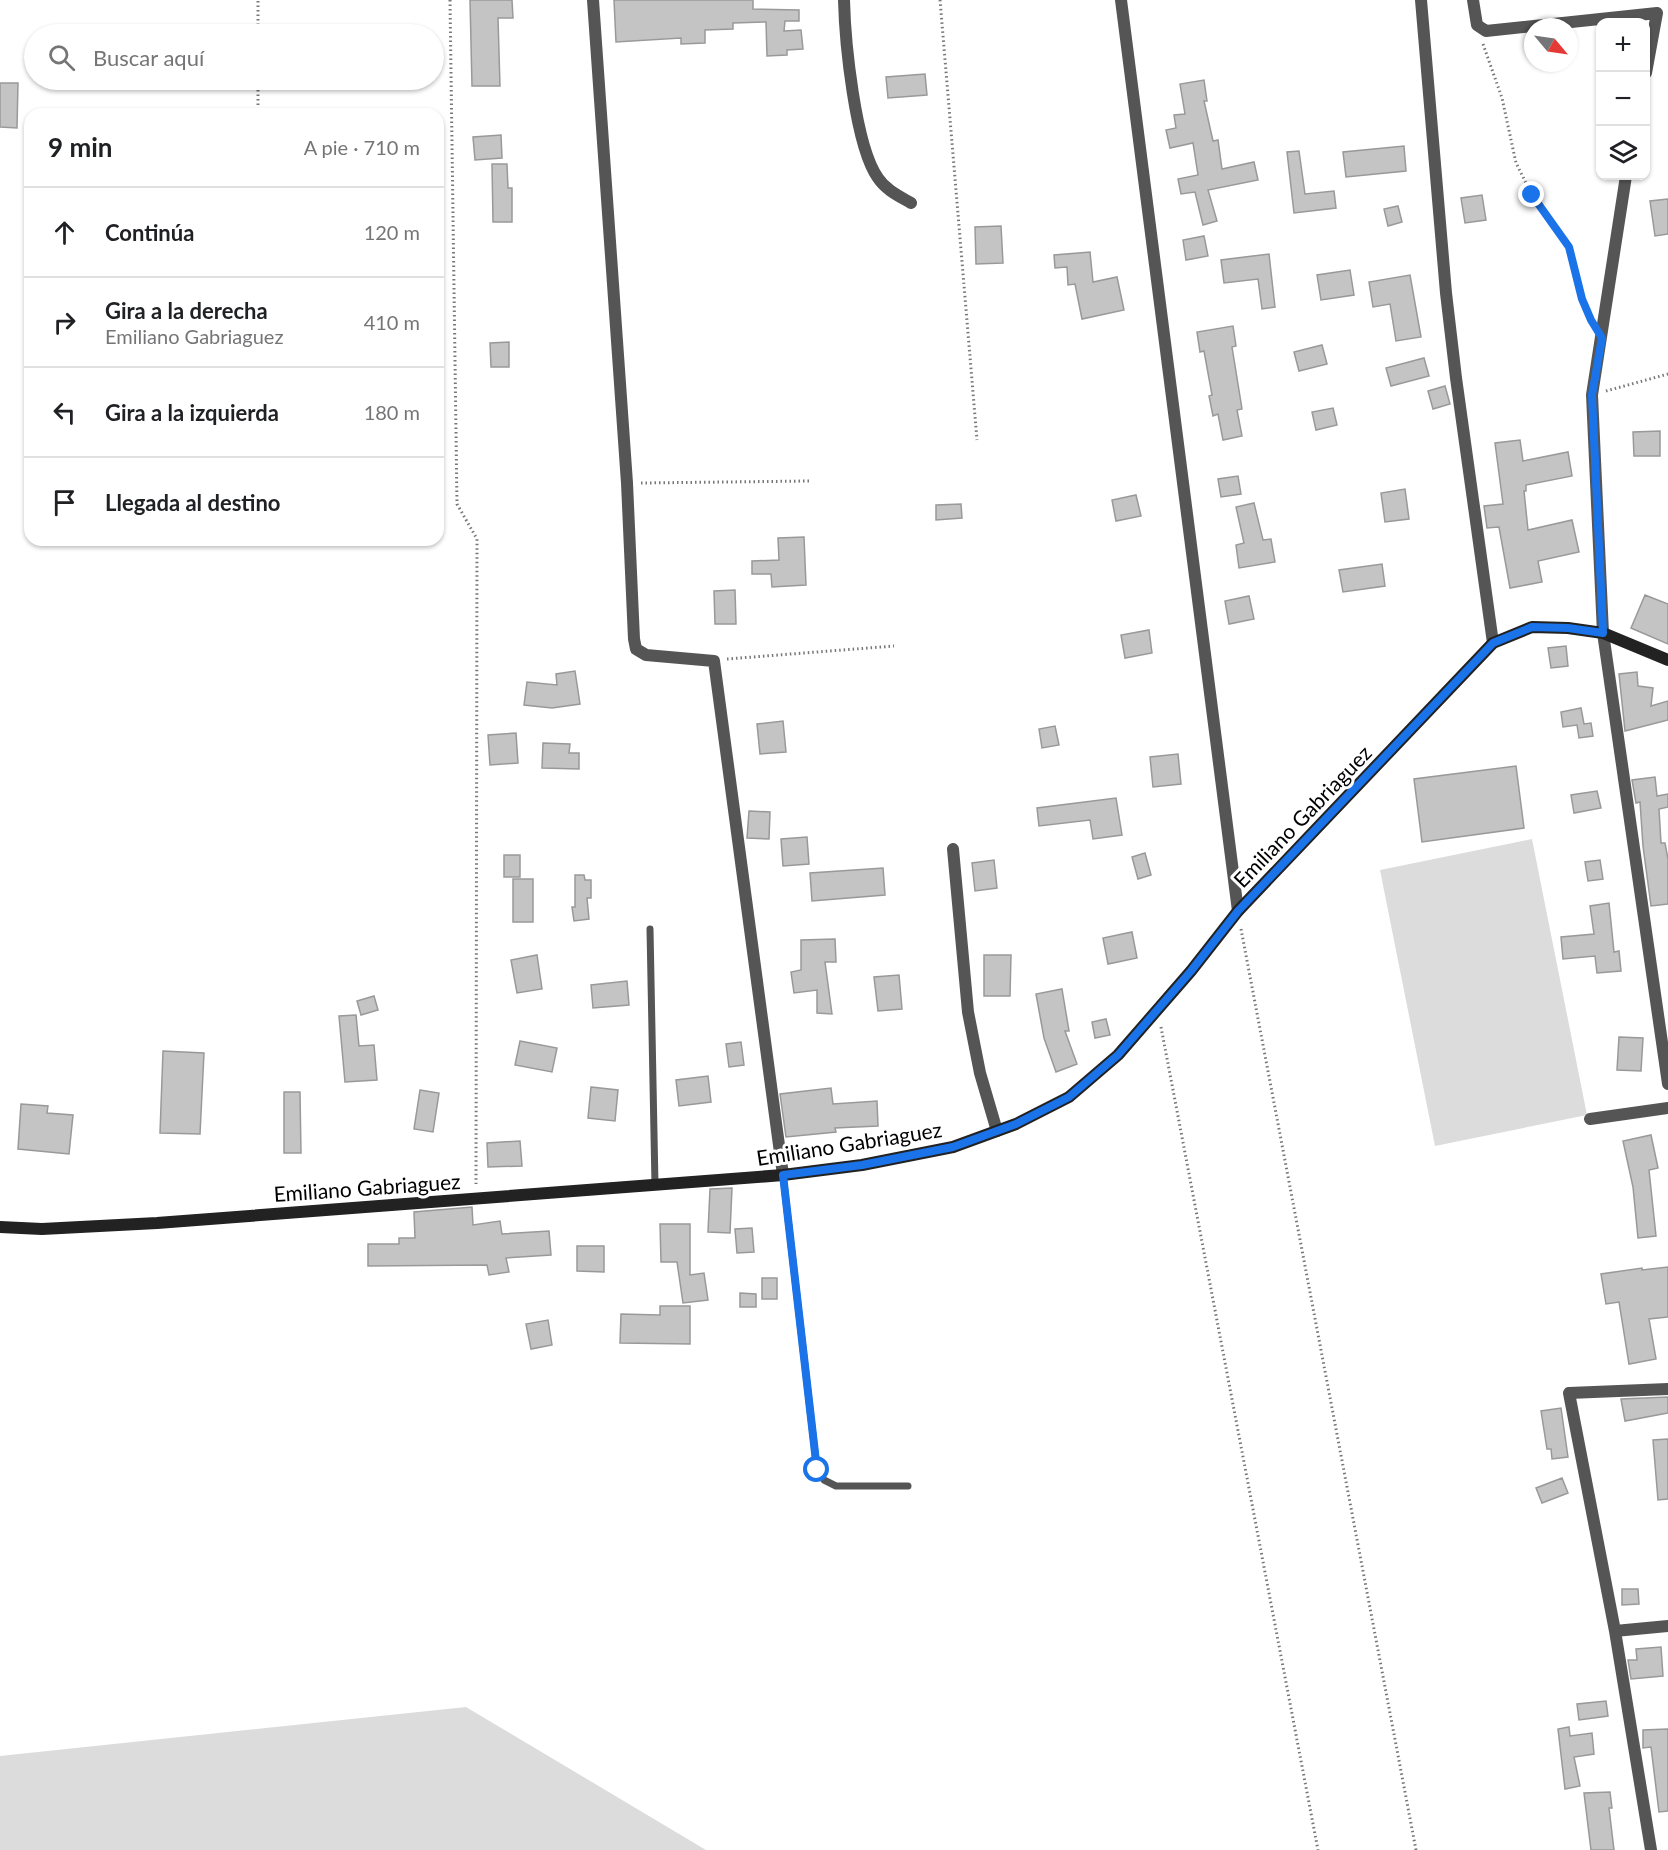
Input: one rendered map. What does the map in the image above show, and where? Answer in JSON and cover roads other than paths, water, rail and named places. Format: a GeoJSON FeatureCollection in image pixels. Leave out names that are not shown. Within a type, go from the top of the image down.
{"type":"FeatureCollection","features":[{"type":"Feature","properties":{"kind":"main road","name":"Emiliano Gabriaguez"},"geometry":{"type":"LineString","coordinates":[[0,1227],[42,1229],[157,1223],[783,1175],[862,1165],[953,1147],[1016,1124],[1069,1097],[1118,1055],[1191,971],[1238,911],[1493,643],[1532,627],[1568,628],[1603,633],[1668,660]]}},
{"type":"Feature","properties":{"kind":"street"},"geometry":{"type":"LineString","coordinates":[[593,0],[627,483],[634,639],[636,649],[646,655],[714,660],[783,1175]]}},
{"type":"Feature","properties":{"kind":"street"},"geometry":{"type":"LineString","coordinates":[[843,0],[845,38],[863,142],[870,163],[878,179],[893,194],[911,203]]}},
{"type":"Feature","properties":{"kind":"street"},"geometry":{"type":"LineString","coordinates":[[1121,0],[1238,911]]}},
{"type":"Feature","properties":{"kind":"street"},"geometry":{"type":"LineString","coordinates":[[1420,0],[1446,293],[1493,643]]}},
{"type":"Feature","properties":{"kind":"street"},"geometry":{"type":"LineString","coordinates":[[1473,0],[1477,25],[1486,31],[1657,13]]}},
{"type":"Feature","properties":{"kind":"street"},"geometry":{"type":"LineString","coordinates":[[1646,72],[1657,13],[1657,0]]}},
{"type":"Feature","properties":{"kind":"street"},"geometry":{"type":"LineString","coordinates":[[1625,180],[1592,395],[1603,633],[1668,1084]]}},
{"type":"Feature","properties":{"kind":"street"},"geometry":{"type":"LineString","coordinates":[[953,849],[968,1012],[981,1073],[997,1131]]}},
{"type":"Feature","properties":{"kind":"street"},"geometry":{"type":"LineString","coordinates":[[1590,1119],[1668,1108]]}},
{"type":"Feature","properties":{"kind":"street"},"geometry":{"type":"LineString","coordinates":[[1651,1850],[1615,1631],[1569,1394],[1668,1389]]}},
{"type":"Feature","properties":{"kind":"street"},"geometry":{"type":"LineString","coordinates":[[1615,1631],[1668,1626]]}},
{"type":"Feature","properties":{"kind":"lane"},"geometry":{"type":"LineString","coordinates":[[650,929],[655,1185]]}},
{"type":"Feature","properties":{"kind":"lane"},"geometry":{"type":"LineString","coordinates":[[783,1175],[817,1470],[824,1480],[836,1486],[908,1486]]}}]}
